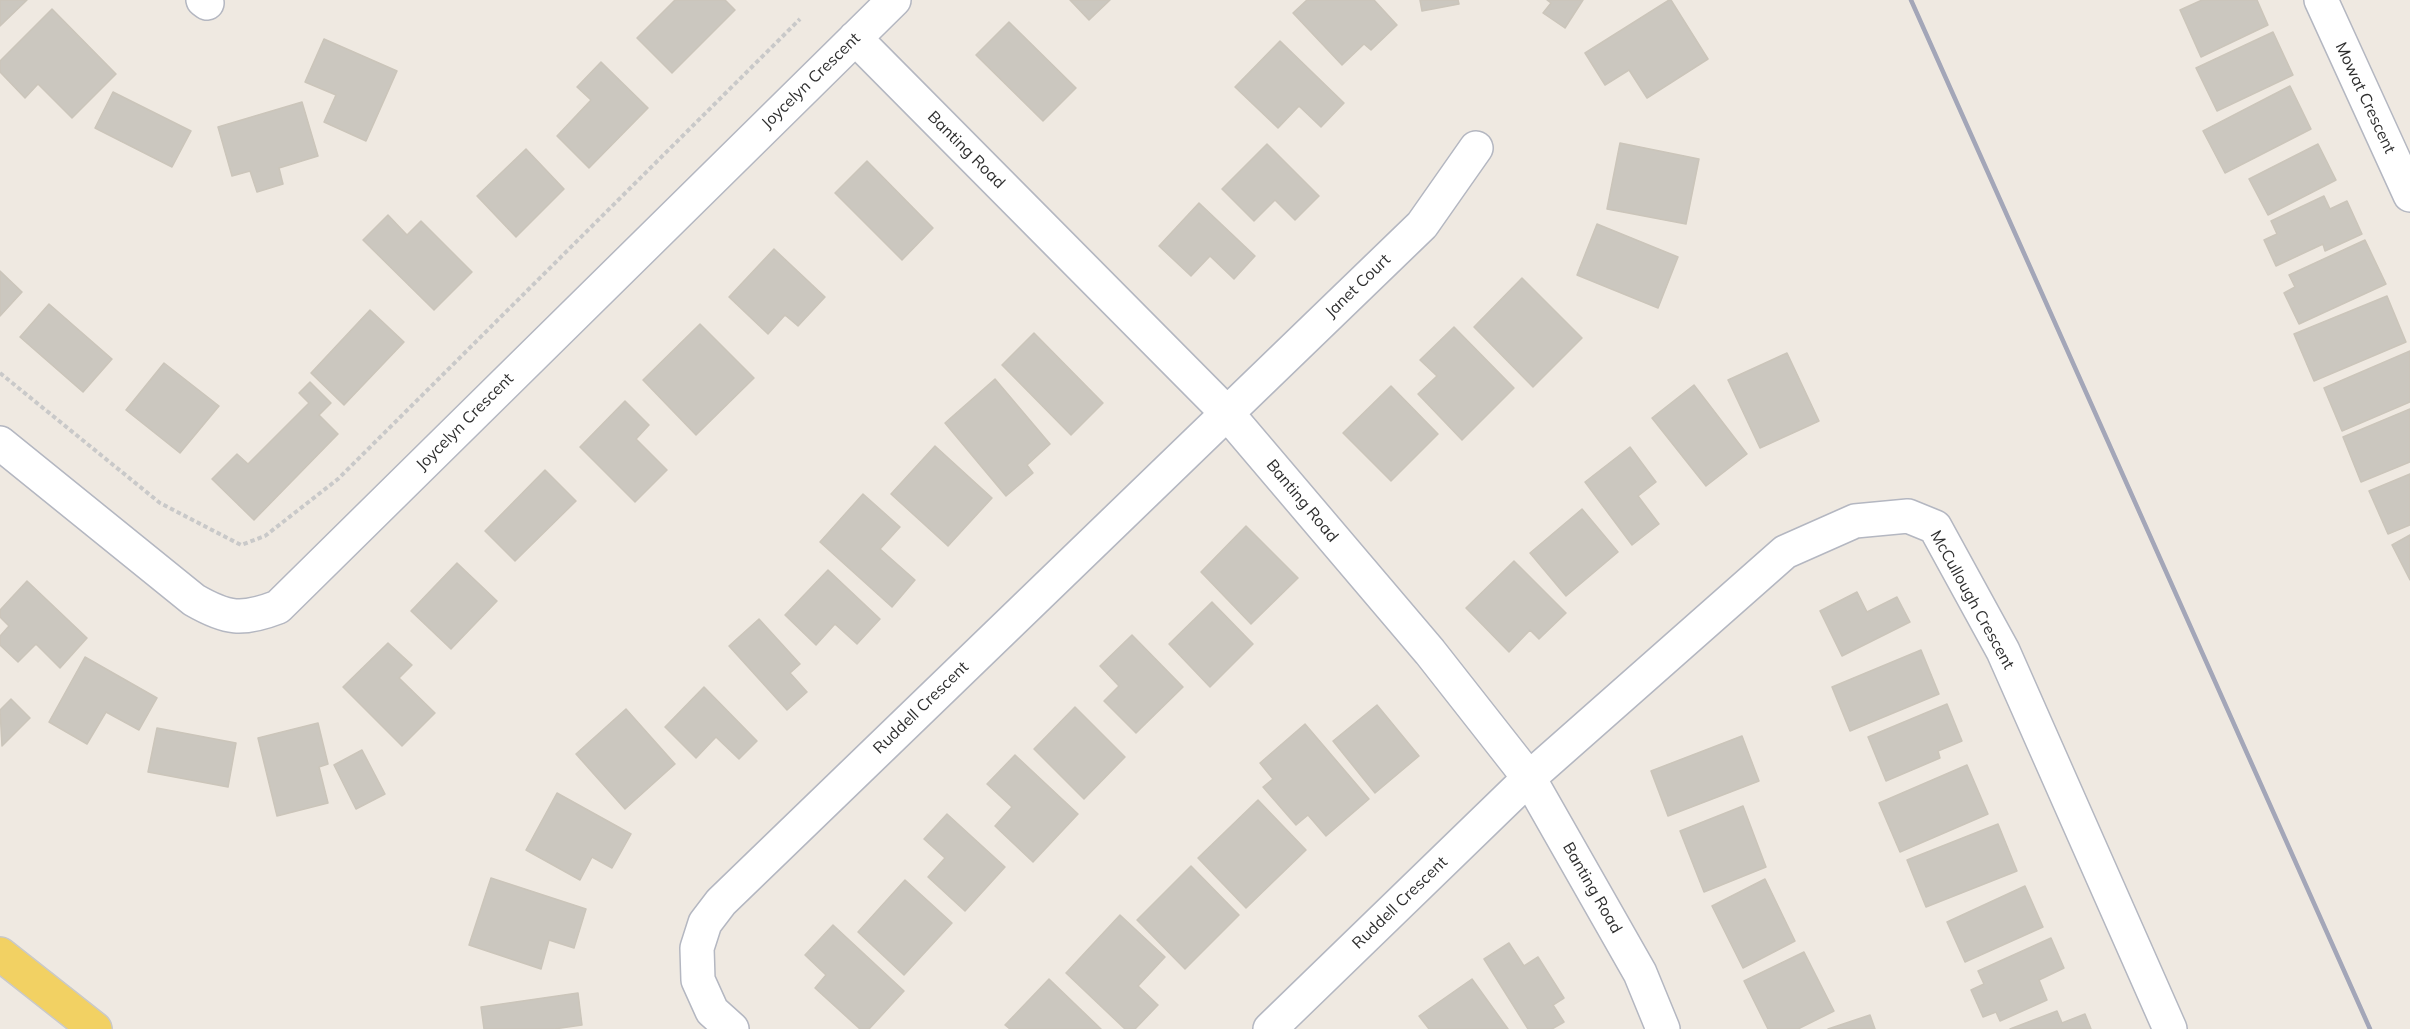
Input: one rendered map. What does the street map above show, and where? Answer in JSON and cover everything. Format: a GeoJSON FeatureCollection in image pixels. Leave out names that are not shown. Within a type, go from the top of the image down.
{"type":"FeatureCollection","features":[{"type":"Feature","properties":{"kind":"main road"},"geometry":{"type":"LineString","coordinates":[[0,954],[95,1029]]}},
{"type":"Feature","properties":{"kind":"street","name":"Joycelyn Crescent"},"geometry":{"type":"LineString","coordinates":[[0,443],[194,600],[215,612],[236,617],[255,616],[278,607],[894,0]]}},
{"type":"Feature","properties":{"kind":"street","name":"Mowat Crescent"},"geometry":{"type":"LineString","coordinates":[[2321,0],[2410,195]]}},
{"type":"Feature","properties":{"kind":"street","name":"Banting Road"},"geometry":{"type":"LineString","coordinates":[[855,38],[1226,412],[1430,652],[1529,778],[1640,973],[1663,1029]]}},
{"type":"Feature","properties":{"kind":"street","name":"Janet Court"},"geometry":{"type":"LineString","coordinates":[[1226,412],[1422,225],[1476,148]]}},
{"type":"Feature","properties":{"kind":"street","name":"Ruddell Crescent"},"geometry":{"type":"LineString","coordinates":[[732,1029],[712,1011],[698,980],[698,948],[705,923],[721,902],[1226,412]]}},
{"type":"Feature","properties":{"kind":"street","name":"McCullough Crescent"},"geometry":{"type":"LineString","coordinates":[[1529,778],[1785,552],[1855,521],[1908,516],[1935,527],[2003,651],[2170,1029]]}},
{"type":"Feature","properties":{"kind":"street","name":"Ruddell Crescent"},"geometry":{"type":"LineString","coordinates":[[1270,1029],[1529,778]]}},
{"type":"Feature","properties":{"kind":"path"},"geometry":{"type":"LineString","coordinates":[[0,374],[160,503],[241,545],[266,536],[338,479],[800,19]]}},
{"type":"Feature","properties":{"kind":"building"},"geometry":{"type":"Polygon","coordinates":[[[0,0],[27,0],[0,26],[0,0]]]}},
{"type":"Feature","properties":{"kind":"building"},"geometry":{"type":"Polygon","coordinates":[[[675,0],[725,0],[735,10],[672,73],[637,38],[675,0]]]}},
{"type":"Feature","properties":{"kind":"building"},"geometry":{"type":"Polygon","coordinates":[[[1070,0],[1110,0],[1089,20],[1070,0]]]}},
{"type":"Feature","properties":{"kind":"building"},"geometry":{"type":"Polygon","coordinates":[[[1307,0],[1374,0],[1397,25],[1371,50],[1364,44],[1342,65],[1293,13],[1307,0]]]}},
{"type":"Feature","properties":{"kind":"building"},"geometry":{"type":"Polygon","coordinates":[[[1420,0],[1458,0],[1459,4],[1422,11],[1420,0]]]}},
{"type":"Feature","properties":{"kind":"building"},"geometry":{"type":"Polygon","coordinates":[[[1547,0],[1583,0],[1565,28],[1543,13],[1551,3],[1547,0]]]}},
{"type":"Feature","properties":{"kind":"building"},"geometry":{"type":"Polygon","coordinates":[[[1669,0],[1708,59],[1647,98],[1629,70],[1605,85],[1585,53],[1669,0]]]}},
{"type":"Feature","properties":{"kind":"building"},"geometry":{"type":"Polygon","coordinates":[[[2202,0],[2257,0],[2268,25],[2201,57],[2180,10],[2202,0]]]}},
{"type":"Feature","properties":{"kind":"building"},"geometry":{"type":"Polygon","coordinates":[[[52,9],[116,74],[72,118],[38,84],[25,98],[0,72],[0,61],[52,9]]]}},
{"type":"Feature","properties":{"kind":"building"},"geometry":{"type":"Polygon","coordinates":[[[1009,22],[1076,88],[1043,121],[976,55],[1009,22]]]}},
{"type":"Feature","properties":{"kind":"building"},"geometry":{"type":"Polygon","coordinates":[[[2273,32],[2293,75],[2217,111],[2196,68],[2273,32]]]}},
{"type":"Feature","properties":{"kind":"building"},"geometry":{"type":"Polygon","coordinates":[[[324,39],[397,71],[366,141],[324,122],[336,95],[305,82],[324,39]]]}},
{"type":"Feature","properties":{"kind":"building"},"geometry":{"type":"Polygon","coordinates":[[[1280,41],[1344,103],[1321,127],[1299,106],[1278,128],[1235,87],[1280,41]]]}},
{"type":"Feature","properties":{"kind":"building"},"geometry":{"type":"Polygon","coordinates":[[[601,62],[648,108],[589,168],[557,136],[591,100],[577,87],[601,62]]]}},
{"type":"Feature","properties":{"kind":"building"},"geometry":{"type":"Polygon","coordinates":[[[2290,86],[2311,129],[2225,173],[2203,131],[2290,86]]]}},
{"type":"Feature","properties":{"kind":"building"},"geometry":{"type":"Polygon","coordinates":[[[113,92],[191,131],[172,167],[95,128],[113,92]]]}},
{"type":"Feature","properties":{"kind":"building"},"geometry":{"type":"Polygon","coordinates":[[[302,102],[318,156],[279,168],[283,184],[257,192],[250,171],[232,176],[218,127],[302,102]]]}},
{"type":"Feature","properties":{"kind":"building"},"geometry":{"type":"Polygon","coordinates":[[[1620,143],[1699,159],[1686,224],[1607,209],[1620,143]]]}},
{"type":"Feature","properties":{"kind":"building"},"geometry":{"type":"Polygon","coordinates":[[[1267,144],[1319,196],[1295,220],[1275,200],[1254,221],[1222,189],[1267,144]]]}},
{"type":"Feature","properties":{"kind":"building"},"geometry":{"type":"Polygon","coordinates":[[[2318,144],[2336,180],[2268,215],[2249,179],[2318,144]]]}},
{"type":"Feature","properties":{"kind":"building"},"geometry":{"type":"Polygon","coordinates":[[[526,149],[564,189],[516,237],[477,196],[526,149]]]}},
{"type":"Feature","properties":{"kind":"building"},"geometry":{"type":"Polygon","coordinates":[[[867,161],[933,228],[902,260],[835,193],[867,161]]]}},
{"type":"Feature","properties":{"kind":"building"},"geometry":{"type":"Polygon","coordinates":[[[2324,196],[2330,209],[2347,201],[2362,234],[2325,251],[2323,244],[2276,266],[2264,240],[2277,234],[2271,221],[2324,196]]]}},
{"type":"Feature","properties":{"kind":"building"},"geometry":{"type":"Polygon","coordinates":[[[1199,203],[1255,256],[1234,279],[1210,256],[1191,276],[1159,246],[1199,203]]]}},
{"type":"Feature","properties":{"kind":"building"},"geometry":{"type":"Polygon","coordinates":[[[388,215],[407,235],[421,221],[472,272],[434,310],[363,240],[388,215]]]}},
{"type":"Feature","properties":{"kind":"building"},"geometry":{"type":"Polygon","coordinates":[[[1597,224],[1678,257],[1658,308],[1577,275],[1597,224]]]}},
{"type":"Feature","properties":{"kind":"building"},"geometry":{"type":"Polygon","coordinates":[[[2365,240],[2386,284],[2299,324],[2284,293],[2295,287],[2289,275],[2365,240]]]}},
{"type":"Feature","properties":{"kind":"building"},"geometry":{"type":"Polygon","coordinates":[[[774,249],[825,297],[798,326],[785,315],[768,334],[729,297],[774,249]]]}},
{"type":"Feature","properties":{"kind":"building"},"geometry":{"type":"Polygon","coordinates":[[[0,271],[22,292],[0,316],[0,271]]]}},
{"type":"Feature","properties":{"kind":"building"},"geometry":{"type":"Polygon","coordinates":[[[1522,278],[1582,338],[1533,387],[1474,327],[1522,278]]]}},
{"type":"Feature","properties":{"kind":"building"},"geometry":{"type":"Polygon","coordinates":[[[2387,296],[2406,342],[2314,381],[2294,334],[2387,296]]]}},
{"type":"Feature","properties":{"kind":"building"},"geometry":{"type":"Polygon","coordinates":[[[49,304],[112,359],[83,392],[20,337],[49,304]]]}},
{"type":"Feature","properties":{"kind":"building"},"geometry":{"type":"Polygon","coordinates":[[[370,310],[404,342],[344,405],[311,373],[370,310]]]}},
{"type":"Feature","properties":{"kind":"building"},"geometry":{"type":"Polygon","coordinates":[[[700,324],[754,378],[696,435],[643,380],[700,324]]]}},
{"type":"Feature","properties":{"kind":"building"},"geometry":{"type":"Polygon","coordinates":[[[1454,327],[1514,388],[1462,440],[1418,394],[1437,376],[1420,360],[1454,327]]]}},
{"type":"Feature","properties":{"kind":"building"},"geometry":{"type":"Polygon","coordinates":[[[1034,333],[1103,403],[1071,435],[1002,365],[1034,333]]]}},
{"type":"Feature","properties":{"kind":"building"},"geometry":{"type":"Polygon","coordinates":[[[2410,351],[2410,402],[2342,431],[2324,388],[2410,351]]]}},
{"type":"Feature","properties":{"kind":"building"},"geometry":{"type":"Polygon","coordinates":[[[1787,353],[1819,421],[1760,448],[1728,380],[1787,353]]]}},
{"type":"Feature","properties":{"kind":"building"},"geometry":{"type":"Polygon","coordinates":[[[164,363],[219,406],[180,453],[126,410],[164,363]]]}},
{"type":"Feature","properties":{"kind":"building"},"geometry":{"type":"Polygon","coordinates":[[[995,379],[1050,444],[1027,465],[1033,473],[1006,496],[945,423],[995,379]]]}},
{"type":"Feature","properties":{"kind":"building"},"geometry":{"type":"Polygon","coordinates":[[[310,382],[331,403],[319,415],[338,434],[254,520],[212,479],[237,454],[248,464],[309,403],[299,393],[310,382]]]}},
{"type":"Feature","properties":{"kind":"building"},"geometry":{"type":"Polygon","coordinates":[[[1694,385],[1747,454],[1706,486],[1652,418],[1694,385]]]}},
{"type":"Feature","properties":{"kind":"building"},"geometry":{"type":"Polygon","coordinates":[[[1391,386],[1438,434],[1391,481],[1343,433],[1391,386]]]}},
{"type":"Feature","properties":{"kind":"building"},"geometry":{"type":"Polygon","coordinates":[[[625,401],[649,425],[636,439],[667,470],[635,502],[580,447],[625,401]]]}},
{"type":"Feature","properties":{"kind":"building"},"geometry":{"type":"Polygon","coordinates":[[[2410,409],[2410,462],[2361,482],[2343,437],[2410,409]]]}},
{"type":"Feature","properties":{"kind":"building"},"geometry":{"type":"Polygon","coordinates":[[[935,446],[992,498],[948,546],[891,494],[935,446]]]}},
{"type":"Feature","properties":{"kind":"building"},"geometry":{"type":"Polygon","coordinates":[[[1630,447],[1656,482],[1638,496],[1659,524],[1632,545],[1585,482],[1630,447]]]}},
{"type":"Feature","properties":{"kind":"building"},"geometry":{"type":"Polygon","coordinates":[[[545,470],[576,501],[515,561],[485,531],[545,470]]]}},
{"type":"Feature","properties":{"kind":"building"},"geometry":{"type":"Polygon","coordinates":[[[2410,474],[2410,525],[2388,534],[2369,491],[2410,474]]]}},
{"type":"Feature","properties":{"kind":"building"},"geometry":{"type":"Polygon","coordinates":[[[863,494],[900,527],[880,549],[915,580],[892,607],[820,542],[863,494]]]}},
{"type":"Feature","properties":{"kind":"building"},"geometry":{"type":"Polygon","coordinates":[[[1582,509],[1618,552],[1566,596],[1530,553],[1582,509]]]}},
{"type":"Feature","properties":{"kind":"building"},"geometry":{"type":"Polygon","coordinates":[[[1246,526],[1298,578],[1251,624],[1201,572],[1246,526]]]}},
{"type":"Feature","properties":{"kind":"building"},"geometry":{"type":"Polygon","coordinates":[[[2410,535],[2410,580],[2392,545],[2410,535]]]}},
{"type":"Feature","properties":{"kind":"building"},"geometry":{"type":"Polygon","coordinates":[[[1514,561],[1566,613],[1539,639],[1530,630],[1509,652],[1466,608],[1514,561]]]}},
{"type":"Feature","properties":{"kind":"building"},"geometry":{"type":"Polygon","coordinates":[[[457,563],[497,601],[451,649],[411,611],[457,563]]]}},
{"type":"Feature","properties":{"kind":"building"},"geometry":{"type":"Polygon","coordinates":[[[828,570],[880,619],[857,644],[835,624],[816,645],[785,615],[828,570]]]}},
{"type":"Feature","properties":{"kind":"building"},"geometry":{"type":"Polygon","coordinates":[[[27,581],[87,638],[60,668],[36,644],[18,662],[0,645],[0,636],[9,626],[0,617],[0,610],[27,581]]]}},
{"type":"Feature","properties":{"kind":"building"},"geometry":{"type":"Polygon","coordinates":[[[1857,592],[1867,612],[1897,597],[1910,622],[1842,656],[1820,611],[1857,592]]]}},
{"type":"Feature","properties":{"kind":"building"},"geometry":{"type":"Polygon","coordinates":[[[1212,602],[1253,644],[1210,687],[1169,644],[1212,602]]]}},
{"type":"Feature","properties":{"kind":"building"},"geometry":{"type":"Polygon","coordinates":[[[759,619],[800,664],[790,673],[807,692],[787,710],[729,646],[759,619]]]}},
{"type":"Feature","properties":{"kind":"building"},"geometry":{"type":"Polygon","coordinates":[[[1132,635],[1183,687],[1136,733],[1104,701],[1119,686],[1100,666],[1132,635]]]}},
{"type":"Feature","properties":{"kind":"building"},"geometry":{"type":"Polygon","coordinates":[[[388,643],[412,665],[399,678],[435,713],[402,746],[343,687],[388,643]]]}},
{"type":"Feature","properties":{"kind":"building"},"geometry":{"type":"Polygon","coordinates":[[[1921,650],[1939,694],[1850,731],[1832,687],[1921,650]]]}},
{"type":"Feature","properties":{"kind":"building"},"geometry":{"type":"Polygon","coordinates":[[[85,657],[157,698],[139,730],[106,712],[87,744],[49,722],[85,657]]]}},
{"type":"Feature","properties":{"kind":"building"},"geometry":{"type":"Polygon","coordinates":[[[704,687],[757,741],[739,759],[716,737],[696,758],[665,727],[704,687]]]}},
{"type":"Feature","properties":{"kind":"building"},"geometry":{"type":"Polygon","coordinates":[[[11,699],[30,718],[2,746],[0,710],[11,699]]]}},
{"type":"Feature","properties":{"kind":"building"},"geometry":{"type":"Polygon","coordinates":[[[1947,704],[1962,741],[1938,751],[1940,758],[1886,781],[1868,737],[1947,704]]]}},
{"type":"Feature","properties":{"kind":"building"},"geometry":{"type":"Polygon","coordinates":[[[1377,705],[1419,756],[1375,793],[1333,741],[1377,705]]]}},
{"type":"Feature","properties":{"kind":"building"},"geometry":{"type":"Polygon","coordinates":[[[1075,707],[1125,757],[1084,799],[1034,749],[1075,707]]]}},
{"type":"Feature","properties":{"kind":"building"},"geometry":{"type":"Polygon","coordinates":[[[626,709],[675,764],[625,809],[576,754],[626,709]]]}},
{"type":"Feature","properties":{"kind":"building"},"geometry":{"type":"Polygon","coordinates":[[[318,723],[328,764],[319,767],[328,803],[277,816],[258,738],[318,723]]]}},
{"type":"Feature","properties":{"kind":"building"},"geometry":{"type":"Polygon","coordinates":[[[1305,724],[1369,799],[1326,836],[1308,815],[1296,825],[1263,787],[1273,779],[1260,763],[1305,724]]]}},
{"type":"Feature","properties":{"kind":"building"},"geometry":{"type":"Polygon","coordinates":[[[157,728],[236,743],[228,787],[148,772],[157,728]]]}},
{"type":"Feature","properties":{"kind":"building"},"geometry":{"type":"Polygon","coordinates":[[[1742,736],[1759,781],[1668,816],[1651,771],[1742,736]]]}},
{"type":"Feature","properties":{"kind":"building"},"geometry":{"type":"Polygon","coordinates":[[[362,750],[385,794],[356,809],[334,765],[362,750]]]}},
{"type":"Feature","properties":{"kind":"building"},"geometry":{"type":"Polygon","coordinates":[[[1015,755],[1078,814],[1033,862],[995,826],[1012,807],[987,784],[1015,755]]]}},
{"type":"Feature","properties":{"kind":"building"},"geometry":{"type":"Polygon","coordinates":[[[1967,765],[1988,814],[1900,852],[1879,803],[1967,765]]]}},
{"type":"Feature","properties":{"kind":"building"},"geometry":{"type":"Polygon","coordinates":[[[557,793],[631,834],[612,868],[592,857],[580,880],[526,850],[557,793]]]}},
{"type":"Feature","properties":{"kind":"building"},"geometry":{"type":"Polygon","coordinates":[[[1258,800],[1306,850],[1246,908],[1198,858],[1258,800]]]}},
{"type":"Feature","properties":{"kind":"building"},"geometry":{"type":"Polygon","coordinates":[[[1743,806],[1766,867],[1704,892],[1680,831],[1743,806]]]}},
{"type":"Feature","properties":{"kind":"building"},"geometry":{"type":"Polygon","coordinates":[[[947,814],[1005,867],[965,911],[928,877],[945,858],[924,839],[947,814]]]}},
{"type":"Feature","properties":{"kind":"building"},"geometry":{"type":"Polygon","coordinates":[[[1998,824],[2017,871],[1926,907],[1907,860],[1998,824]]]}},
{"type":"Feature","properties":{"kind":"building"},"geometry":{"type":"Polygon","coordinates":[[[1191,866],[1239,915],[1185,969],[1137,920],[1191,866]]]}},
{"type":"Feature","properties":{"kind":"building"},"geometry":{"type":"Polygon","coordinates":[[[491,878],[586,909],[574,948],[549,940],[541,969],[469,945],[491,878]]]}},
{"type":"Feature","properties":{"kind":"building"},"geometry":{"type":"Polygon","coordinates":[[[1765,879],[1795,941],[1743,968],[1712,906],[1765,879]]]}},
{"type":"Feature","properties":{"kind":"building"},"geometry":{"type":"Polygon","coordinates":[[[905,880],[952,923],[904,975],[858,932],[905,880]]]}},
{"type":"Feature","properties":{"kind":"building"},"geometry":{"type":"Polygon","coordinates":[[[2025,886],[2043,927],[1965,962],[1947,922],[2025,886]]]}},
{"type":"Feature","properties":{"kind":"building"},"geometry":{"type":"Polygon","coordinates":[[[1120,915],[1165,957],[1138,986],[1158,1005],[1135,1029],[1125,1029],[1066,973],[1120,915]]]}},
{"type":"Feature","properties":{"kind":"building"},"geometry":{"type":"Polygon","coordinates":[[[833,925],[904,991],[869,1029],[860,1029],[815,988],[826,975],[805,955],[833,925]]]}},
{"type":"Feature","properties":{"kind":"building"},"geometry":{"type":"Polygon","coordinates":[[[2051,938],[2064,968],[2039,980],[2047,1000],[2000,1021],[1996,1012],[1983,1017],[1971,990],[1984,984],[1978,971],[2051,938]]]}},
{"type":"Feature","properties":{"kind":"building"},"geometry":{"type":"Polygon","coordinates":[[[1509,943],[1524,966],[1538,957],[1564,998],[1553,1005],[1564,1022],[1552,1029],[1528,1029],[1484,959],[1509,943]]]}},
{"type":"Feature","properties":{"kind":"building"},"geometry":{"type":"Polygon","coordinates":[[[1804,952],[1834,1011],[1798,1029],[1768,1029],[1744,981],[1804,952]]]}},
{"type":"Feature","properties":{"kind":"building"},"geometry":{"type":"Polygon","coordinates":[[[1049,979],[1101,1029],[1010,1029],[1005,1025],[1049,979]]]}},
{"type":"Feature","properties":{"kind":"building"},"geometry":{"type":"Polygon","coordinates":[[[1472,979],[1508,1029],[1429,1029],[1419,1016],[1472,979]]]}},
{"type":"Feature","properties":{"kind":"building"},"geometry":{"type":"Polygon","coordinates":[[[578,993],[582,1025],[554,1029],[484,1029],[481,1007],[578,993]]]}},
{"type":"Feature","properties":{"kind":"building"},"geometry":{"type":"Polygon","coordinates":[[[2057,1011],[2062,1023],[2085,1014],[2091,1029],[2010,1029],[2057,1011]]]}},
{"type":"Feature","properties":{"kind":"building"},"geometry":{"type":"Polygon","coordinates":[[[1870,1015],[1875,1029],[1828,1029],[1870,1015]]]}},
{"type":"Feature","properties":{"kind":"railway"},"geometry":{"type":"LineString","coordinates":[[1911,0],[2370,1029]]}}]}
